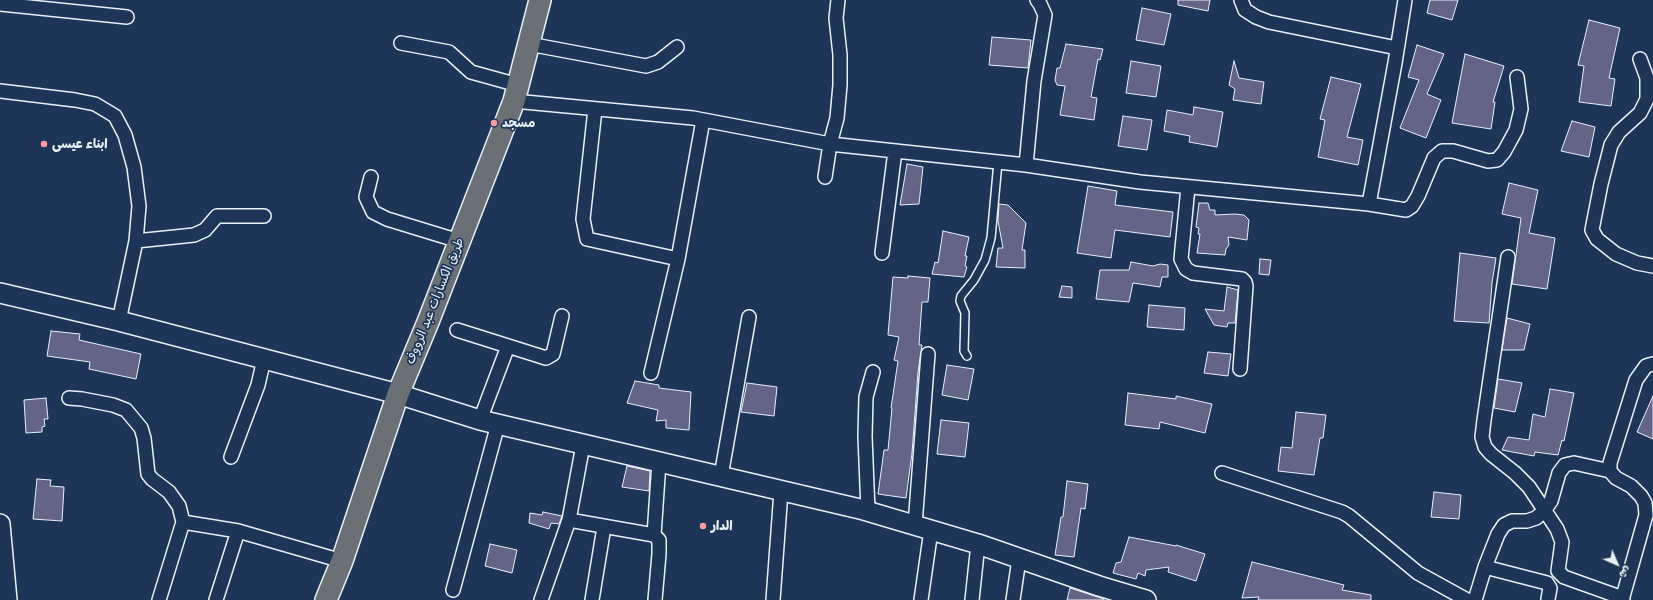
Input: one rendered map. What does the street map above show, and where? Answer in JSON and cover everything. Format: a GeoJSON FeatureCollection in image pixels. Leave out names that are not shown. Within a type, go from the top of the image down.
{"type":"FeatureCollection","features":[{"type":"Feature","properties":{"kind":"main road","name":"طريق الكسارات عبد الرووف"},"geometry":{"type":"LineString","coordinates":[[326,600],[342,561],[398,394],[516,93],[540,0]]}},
{"type":"Feature","properties":{"kind":"street"},"geometry":{"type":"LineString","coordinates":[[825,177],[830,144],[837,118],[840,85],[840,55],[836,18],[838,0]]}},
{"type":"Feature","properties":{"kind":"street"},"geometry":{"type":"LineString","coordinates":[[1026,165],[1034,81],[1045,16],[1037,0]]}},
{"type":"Feature","properties":{"kind":"street"},"geometry":{"type":"LineString","coordinates":[[1241,0],[1245,10],[1268,22],[1398,48]]}},
{"type":"Feature","properties":{"kind":"street"},"geometry":{"type":"LineString","coordinates":[[1369,204],[1398,48],[1405,0]]}},
{"type":"Feature","properties":{"kind":"street"},"geometry":{"type":"LineString","coordinates":[[0,4],[127,17]]}},
{"type":"Feature","properties":{"kind":"street"},"geometry":{"type":"LineString","coordinates":[[400,42],[449,52],[471,72],[516,93],[595,109],[703,120],[830,144],[1026,165],[1140,182],[1369,204],[1406,210],[1412,206],[1418,196],[1434,158],[1442,151],[1453,151],[1488,161],[1497,160],[1504,152],[1516,130],[1521,109],[1517,77]]}},
{"type":"Feature","properties":{"kind":"street"},"geometry":{"type":"LineString","coordinates":[[529,44],[646,66],[658,62],[677,47]]}},
{"type":"Feature","properties":{"kind":"street"},"geometry":{"type":"LineString","coordinates":[[1640,59],[1647,78],[1647,99],[1640,113],[1619,132],[1611,145],[1601,184],[1592,230],[1597,239],[1616,254],[1637,263],[1653,266]]}},
{"type":"Feature","properties":{"kind":"street"},"geometry":{"type":"LineString","coordinates":[[0,91],[95,104],[115,116],[124,136],[134,167],[139,206],[136,241],[119,320]]}},
{"type":"Feature","properties":{"kind":"street"},"geometry":{"type":"LineString","coordinates":[[595,109],[583,219],[587,239],[678,259]]}},
{"type":"Feature","properties":{"kind":"street"},"geometry":{"type":"LineString","coordinates":[[651,374],[678,259],[703,120]]}},
{"type":"Feature","properties":{"kind":"street"},"geometry":{"type":"LineString","coordinates":[[882,253],[895,151]]}},
{"type":"Feature","properties":{"kind":"street"},"geometry":{"type":"LineString","coordinates":[[371,177],[366,197],[373,212],[387,219],[459,241]]}},
{"type":"Feature","properties":{"kind":"street"},"geometry":{"type":"LineString","coordinates":[[1188,187],[1181,259],[1186,269],[1193,273],[1242,279],[1245,282],[1246,286],[1240,369]]}},
{"type":"Feature","properties":{"kind":"street"},"geometry":{"type":"LineString","coordinates":[[136,241],[194,235],[204,230],[217,216],[264,216]]}},
{"type":"Feature","properties":{"kind":"street"},"geometry":{"type":"LineString","coordinates":[[1475,600],[1485,567],[1498,534],[1504,525],[1512,521],[1527,521],[1536,518],[1544,511],[1551,501],[1559,473],[1566,465],[1574,463],[1610,471],[1616,478],[1631,486],[1641,496],[1645,503],[1646,515],[1623,599],[1564,577],[1558,571],[1562,542],[1557,529],[1544,511],[1529,487],[1485,447],[1482,438],[1501,292],[1508,257]]}},
{"type":"Feature","properties":{"kind":"street"},"geometry":{"type":"LineString","coordinates":[[0,293],[119,320],[398,394],[489,422],[868,511],[978,544],[1143,600]]}},
{"type":"Feature","properties":{"kind":"street"},"geometry":{"type":"LineString","coordinates":[[457,330],[546,358],[553,354],[562,316]]}},
{"type":"Feature","properties":{"kind":"street"},"geometry":{"type":"LineString","coordinates":[[721,476],[749,317]]}},
{"type":"Feature","properties":{"kind":"street"},"geometry":{"type":"LineString","coordinates":[[453,590],[489,422],[508,346]]}},
{"type":"Feature","properties":{"kind":"street"},"geometry":{"type":"LineString","coordinates":[[922,600],[928,354]]}},
{"type":"Feature","properties":{"kind":"street"},"geometry":{"type":"LineString","coordinates":[[231,457],[258,385],[264,359]]}},
{"type":"Feature","properties":{"kind":"street"},"geometry":{"type":"LineString","coordinates":[[1610,471],[1610,463],[1636,380],[1646,366],[1653,364]]}},
{"type":"Feature","properties":{"kind":"street"},"geometry":{"type":"LineString","coordinates":[[868,511],[865,436],[866,397],[873,372]]}},
{"type":"Feature","properties":{"kind":"street"},"geometry":{"type":"LineString","coordinates":[[69,398],[106,404],[126,410],[141,428],[144,438],[148,474],[169,492],[179,506],[183,522],[159,600]]}},
{"type":"Feature","properties":{"kind":"street"},"geometry":{"type":"LineString","coordinates":[[541,600],[570,520],[583,445]]}},
{"type":"Feature","properties":{"kind":"street"},"geometry":{"type":"LineString","coordinates":[[654,535],[659,462]]}},
{"type":"Feature","properties":{"kind":"street"},"geometry":{"type":"LineString","coordinates":[[1222,473],[1346,514],[1418,573],[1467,600]]}},
{"type":"Feature","properties":{"kind":"street"},"geometry":{"type":"LineString","coordinates":[[773,600],[781,491]]}},
{"type":"Feature","properties":{"kind":"street"},"geometry":{"type":"LineString","coordinates":[[570,520],[654,535],[659,540],[660,554],[655,600]]}},
{"type":"Feature","properties":{"kind":"street"},"geometry":{"type":"LineString","coordinates":[[183,522],[238,531],[342,561]]}},
{"type":"Feature","properties":{"kind":"street"},"geometry":{"type":"LineString","coordinates":[[592,600],[604,527]]}},
{"type":"Feature","properties":{"kind":"street"},"geometry":{"type":"LineString","coordinates":[[216,600],[238,531]]}},
{"type":"Feature","properties":{"kind":"street"},"geometry":{"type":"LineString","coordinates":[[0,534],[7,600]]}},
{"type":"Feature","properties":{"kind":"street"},"geometry":{"type":"LineString","coordinates":[[972,600],[978,544]]}},
{"type":"Feature","properties":{"kind":"street"},"geometry":{"type":"LineString","coordinates":[[1013,600],[1019,559]]}},
{"type":"Feature","properties":{"kind":"street"},"geometry":{"type":"LineString","coordinates":[[1485,567],[1547,583],[1550,588],[1548,600]]}},
{"type":"Feature","properties":{"kind":"lane"},"geometry":{"type":"LineString","coordinates":[[966,356],[964,351],[965,313],[960,301],[961,296],[974,280],[985,260],[991,238],[998,162]]}},
{"type":"Feature","properties":{"kind":"building"},"geometry":{"type":"Polygon","coordinates":[[[1178,0],[1210,0],[1208,11],[1178,5],[1178,0]]]}},
{"type":"Feature","properties":{"kind":"building"},"geometry":{"type":"Polygon","coordinates":[[[1430,0],[1458,0],[1452,20],[1427,13],[1430,0]]]}},
{"type":"Feature","properties":{"kind":"building"},"geometry":{"type":"Polygon","coordinates":[[[1142,8],[1171,14],[1164,45],[1136,40],[1142,8]]]}},
{"type":"Feature","properties":{"kind":"building"},"geometry":{"type":"Polygon","coordinates":[[[1589,20],[1620,28],[1609,78],[1615,79],[1611,106],[1579,102],[1584,66],[1578,65],[1589,20]]]}},
{"type":"Feature","properties":{"kind":"building"},"geometry":{"type":"Polygon","coordinates":[[[992,37],[1031,40],[1028,68],[989,65],[992,37]]]}},
{"type":"Feature","properties":{"kind":"building"},"geometry":{"type":"Polygon","coordinates":[[[1066,44],[1103,49],[1100,60],[1098,59],[1091,97],[1097,98],[1094,120],[1060,115],[1065,86],[1057,85],[1055,80],[1057,68],[1060,68],[1066,44]]]}},
{"type":"Feature","properties":{"kind":"building"},"geometry":{"type":"Polygon","coordinates":[[[1417,45],[1444,54],[1427,94],[1441,100],[1426,138],[1400,128],[1419,80],[1408,77],[1417,45]]]}},
{"type":"Feature","properties":{"kind":"building"},"geometry":{"type":"Polygon","coordinates":[[[1465,54],[1504,66],[1493,102],[1495,102],[1491,129],[1452,123],[1465,54]]]}},
{"type":"Feature","properties":{"kind":"building"},"geometry":{"type":"Polygon","coordinates":[[[1131,61],[1161,66],[1156,97],[1126,93],[1131,61]]]}},
{"type":"Feature","properties":{"kind":"building"},"geometry":{"type":"Polygon","coordinates":[[[1234,61],[1239,78],[1264,82],[1261,104],[1233,100],[1235,89],[1229,85],[1234,61]]]}},
{"type":"Feature","properties":{"kind":"building"},"geometry":{"type":"Polygon","coordinates":[[[1331,77],[1361,84],[1347,137],[1363,140],[1358,165],[1318,157],[1325,120],[1320,119],[1331,77]]]}},
{"type":"Feature","properties":{"kind":"building"},"geometry":{"type":"Polygon","coordinates":[[[1194,107],[1223,112],[1217,147],[1189,142],[1190,136],[1164,131],[1167,110],[1193,115],[1194,107]]]}},
{"type":"Feature","properties":{"kind":"building"},"geometry":{"type":"Polygon","coordinates":[[[1123,116],[1152,120],[1147,150],[1118,146],[1123,116]]]}},
{"type":"Feature","properties":{"kind":"building"},"geometry":{"type":"Polygon","coordinates":[[[1572,121],[1595,127],[1589,157],[1561,151],[1572,121]]]}},
{"type":"Feature","properties":{"kind":"building"},"geometry":{"type":"Polygon","coordinates":[[[907,164],[923,167],[919,204],[900,205],[907,164]]]}},
{"type":"Feature","properties":{"kind":"building"},"geometry":{"type":"Polygon","coordinates":[[[1509,183],[1538,190],[1529,233],[1555,238],[1547,289],[1512,284],[1521,218],[1502,214],[1509,183]]]}},
{"type":"Feature","properties":{"kind":"building"},"geometry":{"type":"Polygon","coordinates":[[[1088,186],[1117,191],[1115,205],[1173,212],[1170,237],[1115,230],[1111,258],[1077,253],[1088,186]]]}},
{"type":"Feature","properties":{"kind":"building"},"geometry":{"type":"Polygon","coordinates":[[[1199,203],[1208,203],[1210,210],[1215,210],[1215,215],[1244,215],[1249,220],[1247,240],[1228,237],[1229,245],[1226,249],[1225,255],[1197,253],[1200,234],[1198,234],[1199,228],[1196,227],[1199,203]]]}},
{"type":"Feature","properties":{"kind":"building"},"geometry":{"type":"Polygon","coordinates":[[[999,204],[1008,205],[1026,223],[1022,250],[1025,250],[1025,268],[996,267],[998,248],[1003,248],[998,221],[999,204]]]}},
{"type":"Feature","properties":{"kind":"building"},"geometry":{"type":"Polygon","coordinates":[[[943,231],[969,237],[965,256],[967,256],[965,266],[967,267],[964,277],[932,274],[935,262],[938,263],[943,231]]]}},
{"type":"Feature","properties":{"kind":"building"},"geometry":{"type":"Polygon","coordinates":[[[1460,253],[1496,258],[1492,283],[1489,323],[1454,321],[1460,253]]]}},
{"type":"Feature","properties":{"kind":"building"},"geometry":{"type":"Polygon","coordinates":[[[1260,259],[1271,260],[1269,275],[1259,274],[1260,259]]]}},
{"type":"Feature","properties":{"kind":"building"},"geometry":{"type":"Polygon","coordinates":[[[1131,262],[1153,266],[1160,264],[1168,265],[1168,277],[1162,277],[1160,287],[1133,283],[1129,302],[1096,299],[1100,270],[1129,270],[1131,262]]]}},
{"type":"Feature","properties":{"kind":"building"},"geometry":{"type":"Polygon","coordinates":[[[908,276],[930,278],[928,302],[922,302],[919,345],[922,345],[918,372],[912,453],[906,498],[878,494],[884,450],[888,450],[891,408],[898,361],[894,360],[899,337],[888,335],[893,277],[908,278],[908,276]]]}},
{"type":"Feature","properties":{"kind":"building"},"geometry":{"type":"Polygon","coordinates":[[[1062,286],[1072,287],[1072,298],[1059,297],[1062,286]]]}},
{"type":"Feature","properties":{"kind":"building"},"geometry":{"type":"Polygon","coordinates":[[[1227,287],[1238,290],[1235,323],[1228,323],[1227,327],[1214,325],[1205,309],[1224,311],[1227,287]]]}},
{"type":"Feature","properties":{"kind":"building"},"geometry":{"type":"Polygon","coordinates":[[[1149,305],[1185,308],[1184,330],[1147,327],[1149,305]]]}},
{"type":"Feature","properties":{"kind":"building"},"geometry":{"type":"Polygon","coordinates":[[[1507,318],[1530,324],[1524,350],[1502,350],[1507,318]]]}},
{"type":"Feature","properties":{"kind":"building"},"geometry":{"type":"Polygon","coordinates":[[[51,331],[80,334],[79,340],[141,354],[136,379],[89,369],[90,362],[47,356],[51,331]]]}},
{"type":"Feature","properties":{"kind":"building"},"geometry":{"type":"Polygon","coordinates":[[[1208,352],[1231,354],[1228,376],[1204,373],[1208,352]]]}},
{"type":"Feature","properties":{"kind":"building"},"geometry":{"type":"Polygon","coordinates":[[[947,365],[974,369],[968,400],[942,395],[947,365]]]}},
{"type":"Feature","properties":{"kind":"building"},"geometry":{"type":"Polygon","coordinates":[[[1498,379],[1522,383],[1515,412],[1494,408],[1498,379]]]}},
{"type":"Feature","properties":{"kind":"building"},"geometry":{"type":"Polygon","coordinates":[[[635,381],[659,385],[659,388],[691,392],[689,430],[666,428],[666,420],[656,421],[658,410],[627,403],[635,381]]]}},
{"type":"Feature","properties":{"kind":"building"},"geometry":{"type":"Polygon","coordinates":[[[747,383],[777,387],[774,416],[741,412],[747,383]]]}},
{"type":"Feature","properties":{"kind":"building"},"geometry":{"type":"Polygon","coordinates":[[[1550,389],[1574,393],[1564,441],[1562,440],[1558,455],[1535,452],[1534,456],[1502,450],[1508,437],[1529,440],[1533,414],[1545,417],[1550,389]]]}},
{"type":"Feature","properties":{"kind":"building"},"geometry":{"type":"Polygon","coordinates":[[[1128,393],[1176,399],[1176,396],[1212,404],[1205,433],[1160,422],[1159,429],[1125,425],[1128,393]]]}},
{"type":"Feature","properties":{"kind":"building"},"geometry":{"type":"Polygon","coordinates":[[[1653,396],[1653,439],[1637,432],[1653,396]]]}},
{"type":"Feature","properties":{"kind":"building"},"geometry":{"type":"Polygon","coordinates":[[[46,398],[48,419],[44,419],[45,426],[42,427],[42,432],[26,433],[24,400],[46,398]]]}},
{"type":"Feature","properties":{"kind":"building"},"geometry":{"type":"Polygon","coordinates":[[[1296,412],[1326,415],[1323,438],[1320,438],[1314,475],[1278,471],[1281,447],[1292,448],[1296,412]]]}},
{"type":"Feature","properties":{"kind":"building"},"geometry":{"type":"Polygon","coordinates":[[[941,420],[969,423],[965,457],[937,454],[941,420]]]}},
{"type":"Feature","properties":{"kind":"building"},"geometry":{"type":"Polygon","coordinates":[[[627,466],[650,471],[649,491],[622,487],[627,466]]]}},
{"type":"Feature","properties":{"kind":"building"},"geometry":{"type":"Polygon","coordinates":[[[37,479],[51,480],[50,486],[64,487],[62,521],[33,519],[37,479]]]}},
{"type":"Feature","properties":{"kind":"building"},"geometry":{"type":"Polygon","coordinates":[[[1067,481],[1088,484],[1085,509],[1081,508],[1074,557],[1055,555],[1061,517],[1063,517],[1067,481]]]}},
{"type":"Feature","properties":{"kind":"building"},"geometry":{"type":"Polygon","coordinates":[[[1434,492],[1461,495],[1459,519],[1431,517],[1434,492]]]}},
{"type":"Feature","properties":{"kind":"building"},"geometry":{"type":"Polygon","coordinates":[[[543,512],[562,516],[559,524],[551,523],[549,529],[529,523],[530,513],[542,515],[543,512]]]}},
{"type":"Feature","properties":{"kind":"building"},"geometry":{"type":"Polygon","coordinates":[[[1129,537],[1176,545],[1205,554],[1196,581],[1168,572],[1169,567],[1146,570],[1145,576],[1138,573],[1136,579],[1113,573],[1116,563],[1121,562],[1129,537]]]}},
{"type":"Feature","properties":{"kind":"building"},"geometry":{"type":"Polygon","coordinates":[[[490,544],[517,550],[512,573],[485,566],[490,544]]]}},
{"type":"Feature","properties":{"kind":"building"},"geometry":{"type":"Polygon","coordinates":[[[1252,562],[1344,585],[1342,590],[1371,595],[1371,600],[1258,600],[1259,597],[1242,598],[1252,562]]]}},
{"type":"Feature","properties":{"kind":"building"},"geometry":{"type":"Polygon","coordinates":[[[1070,588],[1104,599],[1104,600],[1067,600],[1070,588]]]}},
{"type":"Feature","properties":{"kind":"place","name":"مسجد"},"geometry":{"type":"Point","coordinates":[494,123]}},
{"type":"Feature","properties":{"kind":"place","name":"ابناء عيسى"},"geometry":{"type":"Point","coordinates":[44,144]}},
{"type":"Feature","properties":{"kind":"place","name":"الدار"},"geometry":{"type":"Point","coordinates":[703,526]}}]}
